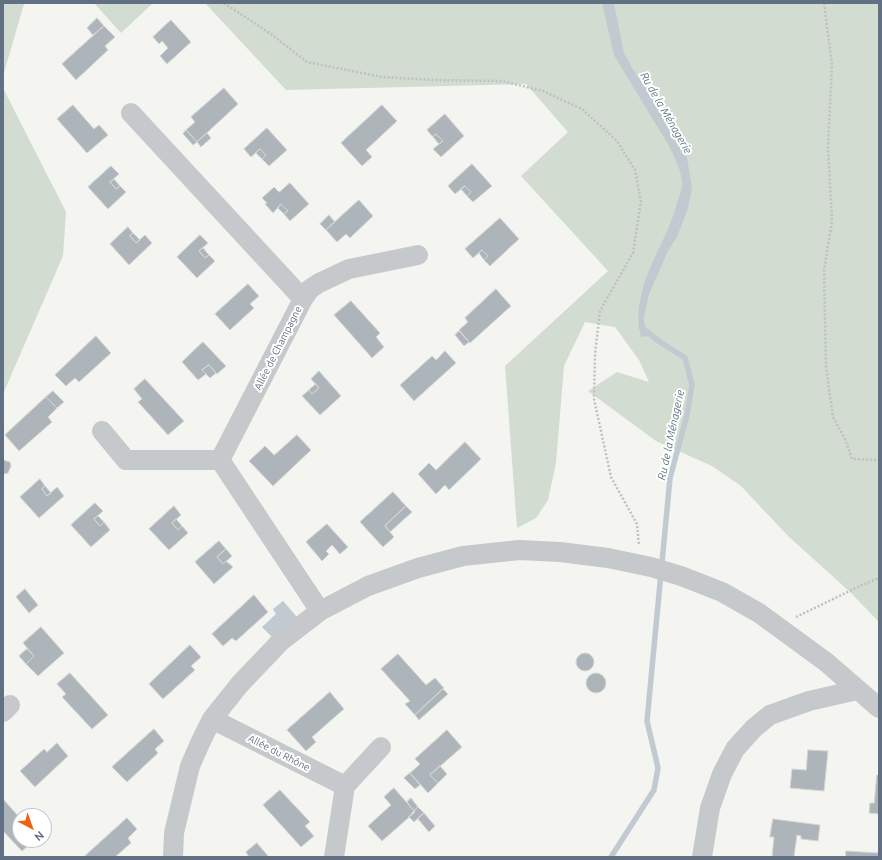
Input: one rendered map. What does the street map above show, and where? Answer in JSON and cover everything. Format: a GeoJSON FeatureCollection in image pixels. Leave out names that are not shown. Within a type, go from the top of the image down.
{"type":"FeatureCollection","features":[{"type":"Feature","properties":{"kind":"street","name":"Allée de Champagne"},"geometry":{"type":"LineString","coordinates":[[131,113],[303,299],[220,460]]}},
{"type":"Feature","properties":{"kind":"street"},"geometry":{"type":"LineString","coordinates":[[303,299],[310,289],[319,283],[349,269],[418,255]]}},
{"type":"Feature","properties":{"kind":"street"},"geometry":{"type":"LineString","coordinates":[[102,431],[126,460],[220,460],[320,611]]}},
{"type":"Feature","properties":{"kind":"street"},"geometry":{"type":"LineString","coordinates":[[173,857],[174,833],[190,766],[201,741],[212,719],[240,684],[281,641],[320,611],[368,586],[418,568],[463,556],[519,550],[560,552],[608,558],[681,576],[722,592],[759,614],[826,662],[879,708]]}},
{"type":"Feature","properties":{"kind":"street"},"geometry":{"type":"LineString","coordinates":[[702,857],[710,808],[722,774],[735,749],[754,728],[770,715],[809,701],[857,690]]}},
{"type":"Feature","properties":{"kind":"street","name":"Allée du Rhône"},"geometry":{"type":"LineString","coordinates":[[212,719],[345,786]]}},
{"type":"Feature","properties":{"kind":"street"},"geometry":{"type":"LineString","coordinates":[[334,857],[345,786],[381,746]]}},
{"type":"Feature","properties":{"kind":"path"},"geometry":{"type":"LineString","coordinates":[[224,3],[271,34],[306,62],[382,77],[502,82],[542,91],[582,109],[617,141],[635,170],[642,201],[633,253],[600,311],[595,354],[594,399],[612,477],[637,524],[645,566]]}},
{"type":"Feature","properties":{"kind":"path"},"geometry":{"type":"LineString","coordinates":[[824,3],[832,65],[828,146],[832,222],[824,270],[826,367],[833,417],[845,439],[852,459],[879,460]]}},
{"type":"Feature","properties":{"kind":"path"},"geometry":{"type":"LineString","coordinates":[[777,626],[879,578]]}},
{"type":"Feature","properties":{"kind":"shaded area"},"geometry":{"type":"Polygon","coordinates":[[[3,3],[36,3],[24,4],[3,76],[3,3]]]}},
{"type":"Feature","properties":{"kind":"shaded area"},"geometry":{"type":"Polygon","coordinates":[[[94,3],[153,3],[121,33],[94,3]]]}},
{"type":"Feature","properties":{"kind":"shaded area"},"geometry":{"type":"Polygon","coordinates":[[[205,3],[879,3],[879,622],[849,591],[788,536],[741,486],[712,466],[656,441],[588,391],[617,372],[649,382],[639,360],[615,327],[585,322],[564,366],[556,463],[548,500],[536,518],[517,528],[505,366],[608,271],[521,176],[568,132],[526,84],[286,90],[205,3]]]}},
{"type":"Feature","properties":{"kind":"shaded area"},"geometry":{"type":"Polygon","coordinates":[[[602,3],[614,3],[624,53],[632,68],[678,136],[687,158],[692,188],[688,208],[677,237],[668,251],[649,294],[644,317],[647,336],[641,337],[639,319],[640,302],[644,286],[671,223],[681,192],[682,179],[669,146],[614,55],[602,3]]]}},
{"type":"Feature","properties":{"kind":"shaded area"},"geometry":{"type":"Polygon","coordinates":[[[3,88],[66,212],[63,256],[3,394],[3,88]]]}},
{"type":"Feature","properties":{"kind":"shaded area"},"geometry":{"type":"Polygon","coordinates":[[[283,601],[297,617],[273,638],[262,627],[276,614],[273,609],[283,601]]]}},
{"type":"Feature","properties":{"kind":"building"},"geometry":{"type":"Polygon","coordinates":[[[97,18],[104,26],[93,35],[87,28],[97,18]]]}},
{"type":"Feature","properties":{"kind":"building"},"geometry":{"type":"Polygon","coordinates":[[[171,20],[191,42],[167,64],[160,56],[168,48],[162,41],[159,44],[153,37],[171,20]]]}},
{"type":"Feature","properties":{"kind":"building"},"geometry":{"type":"Polygon","coordinates":[[[104,26],[115,37],[105,46],[108,50],[76,80],[62,64],[104,26]]]}},
{"type":"Feature","properties":{"kind":"building"},"geometry":{"type":"Polygon","coordinates":[[[224,88],[238,104],[197,142],[186,130],[195,122],[191,117],[224,88]]]}},
{"type":"Feature","properties":{"kind":"building"},"geometry":{"type":"Polygon","coordinates":[[[73,105],[94,129],[99,125],[108,135],[87,153],[57,119],[73,105]]]}},
{"type":"Feature","properties":{"kind":"building"},"geometry":{"type":"Polygon","coordinates":[[[382,105],[397,121],[366,150],[372,157],[362,166],[341,143],[382,105]]]}},
{"type":"Feature","properties":{"kind":"building"},"geometry":{"type":"Polygon","coordinates":[[[445,114],[464,136],[441,157],[433,149],[443,141],[436,134],[433,137],[427,130],[445,114]]]}},
{"type":"Feature","properties":{"kind":"building"},"geometry":{"type":"Polygon","coordinates":[[[267,128],[287,150],[269,166],[262,159],[266,155],[260,149],[251,157],[244,149],[267,128]]]}},
{"type":"Feature","properties":{"kind":"building"},"geometry":{"type":"Polygon","coordinates":[[[186,130],[197,142],[193,145],[183,134],[186,130]]]}},
{"type":"Feature","properties":{"kind":"building"},"geometry":{"type":"Polygon","coordinates":[[[207,133],[211,138],[201,147],[197,142],[207,133]]]}},
{"type":"Feature","properties":{"kind":"building"},"geometry":{"type":"Polygon","coordinates":[[[436,134],[443,141],[439,144],[433,137],[436,134]]]}},
{"type":"Feature","properties":{"kind":"building"},"geometry":{"type":"Polygon","coordinates":[[[260,149],[266,155],[262,159],[256,153],[260,149]]]}},
{"type":"Feature","properties":{"kind":"building"},"geometry":{"type":"Polygon","coordinates":[[[472,164],[492,186],[473,202],[467,196],[471,192],[465,186],[455,194],[448,186],[472,164]]]}},
{"type":"Feature","properties":{"kind":"building"},"geometry":{"type":"Polygon","coordinates":[[[111,166],[119,174],[110,182],[116,189],[120,186],[126,192],[108,209],[88,187],[111,166]]]}},
{"type":"Feature","properties":{"kind":"building"},"geometry":{"type":"Polygon","coordinates":[[[114,179],[120,186],[116,189],[110,182],[114,179]]]}},
{"type":"Feature","properties":{"kind":"building"},"geometry":{"type":"Polygon","coordinates":[[[290,183],[309,204],[290,221],[284,214],[288,211],[281,204],[273,213],[262,198],[274,187],[279,192],[290,183]]]}},
{"type":"Feature","properties":{"kind":"building"},"geometry":{"type":"Polygon","coordinates":[[[465,186],[471,192],[467,196],[461,189],[465,186]]]}},
{"type":"Feature","properties":{"kind":"building"},"geometry":{"type":"Polygon","coordinates":[[[359,200],[373,216],[350,238],[346,234],[337,242],[326,230],[359,200]]]}},
{"type":"Feature","properties":{"kind":"building"},"geometry":{"type":"Polygon","coordinates":[[[281,204],[288,211],[284,214],[278,208],[281,204]]]}},
{"type":"Feature","properties":{"kind":"building"},"geometry":{"type":"Polygon","coordinates":[[[329,215],[335,222],[326,230],[320,224],[329,215]]]}},
{"type":"Feature","properties":{"kind":"building"},"geometry":{"type":"Polygon","coordinates":[[[500,218],[519,239],[490,266],[484,260],[488,256],[482,250],[473,258],[465,249],[500,218]]]}},
{"type":"Feature","properties":{"kind":"building"},"geometry":{"type":"Polygon","coordinates":[[[128,227],[133,233],[130,236],[136,243],[145,235],[152,243],[129,265],[110,244],[128,227]]]}},
{"type":"Feature","properties":{"kind":"building"},"geometry":{"type":"Polygon","coordinates":[[[133,233],[140,240],[136,243],[130,236],[133,233]]]}},
{"type":"Feature","properties":{"kind":"building"},"geometry":{"type":"Polygon","coordinates":[[[200,235],[208,243],[199,251],[205,258],[209,255],[215,261],[197,278],[177,257],[200,235]]]}},
{"type":"Feature","properties":{"kind":"building"},"geometry":{"type":"Polygon","coordinates":[[[203,248],[209,255],[205,258],[199,251],[203,248]]]}},
{"type":"Feature","properties":{"kind":"building"},"geometry":{"type":"Polygon","coordinates":[[[482,250],[488,256],[484,260],[479,253],[482,250]]]}},
{"type":"Feature","properties":{"kind":"building"},"geometry":{"type":"Polygon","coordinates":[[[248,284],[259,296],[250,304],[254,308],[230,330],[215,314],[248,284]]]}},
{"type":"Feature","properties":{"kind":"building"},"geometry":{"type":"Polygon","coordinates":[[[496,289],[511,306],[470,343],[459,330],[468,322],[465,318],[496,289]]]}},
{"type":"Feature","properties":{"kind":"building"},"geometry":{"type":"Polygon","coordinates":[[[351,301],[380,333],[376,337],[384,347],[372,358],[334,315],[351,301]]]}},
{"type":"Feature","properties":{"kind":"building"},"geometry":{"type":"Polygon","coordinates":[[[459,331],[469,342],[464,346],[455,335],[459,331]]]}},
{"type":"Feature","properties":{"kind":"building"},"geometry":{"type":"Polygon","coordinates":[[[96,336],[111,353],[79,382],[75,378],[66,386],[55,375],[96,336]]]}},
{"type":"Feature","properties":{"kind":"building"},"geometry":{"type":"Polygon","coordinates":[[[203,342],[226,366],[217,374],[209,365],[202,370],[206,374],[198,380],[182,362],[203,342]]]}},
{"type":"Feature","properties":{"kind":"building"},"geometry":{"type":"Polygon","coordinates":[[[445,351],[456,363],[414,401],[400,385],[432,356],[436,360],[445,351]]]}},
{"type":"Feature","properties":{"kind":"building"},"geometry":{"type":"Polygon","coordinates":[[[209,365],[216,373],[210,378],[202,370],[209,365]]]}},
{"type":"Feature","properties":{"kind":"building"},"geometry":{"type":"Polygon","coordinates":[[[319,371],[341,396],[320,415],[302,396],[309,390],[312,394],[319,388],[311,379],[319,371]]]}},
{"type":"Feature","properties":{"kind":"building"},"geometry":{"type":"Polygon","coordinates":[[[145,379],[184,421],[168,435],[138,402],[142,399],[134,389],[145,379]]]}},
{"type":"Feature","properties":{"kind":"building"},"geometry":{"type":"Polygon","coordinates":[[[316,384],[319,388],[312,394],[309,390],[316,384]]]}},
{"type":"Feature","properties":{"kind":"building"},"geometry":{"type":"Polygon","coordinates":[[[53,391],[64,402],[57,408],[46,397],[53,391]]]}},
{"type":"Feature","properties":{"kind":"building"},"geometry":{"type":"Polygon","coordinates":[[[46,397],[57,408],[48,417],[52,422],[19,451],[5,435],[46,397]]]}},
{"type":"Feature","properties":{"kind":"building"},"geometry":{"type":"Polygon","coordinates":[[[297,435],[311,450],[273,486],[249,461],[265,446],[274,455],[297,435]]]}},
{"type":"Feature","properties":{"kind":"building"},"geometry":{"type":"Polygon","coordinates":[[[465,442],[481,459],[449,490],[445,485],[436,494],[418,474],[429,463],[436,470],[465,442]]]}},
{"type":"Feature","properties":{"kind":"building"},"geometry":{"type":"Polygon","coordinates":[[[3,460],[10,462],[11,466],[8,473],[4,474],[3,460]]]}},
{"type":"Feature","properties":{"kind":"building"},"geometry":{"type":"Polygon","coordinates":[[[40,479],[45,486],[42,489],[47,496],[57,487],[64,496],[39,518],[20,497],[40,479]]]}},
{"type":"Feature","properties":{"kind":"building"},"geometry":{"type":"Polygon","coordinates":[[[45,486],[51,493],[47,496],[42,489],[45,486]]]}},
{"type":"Feature","properties":{"kind":"building"},"geometry":{"type":"Polygon","coordinates":[[[393,492],[406,506],[385,526],[394,537],[383,547],[360,522],[393,492]]]}},
{"type":"Feature","properties":{"kind":"building"},"geometry":{"type":"Polygon","coordinates":[[[95,503],[103,511],[94,519],[100,526],[104,522],[110,530],[91,547],[71,525],[95,503]]]}},
{"type":"Feature","properties":{"kind":"building"},"geometry":{"type":"Polygon","coordinates":[[[174,506],[181,515],[172,523],[178,530],[182,526],[188,533],[169,550],[149,529],[174,506]]]}},
{"type":"Feature","properties":{"kind":"building"},"geometry":{"type":"Polygon","coordinates":[[[406,506],[412,512],[390,532],[385,526],[406,506]]]}},
{"type":"Feature","properties":{"kind":"building"},"geometry":{"type":"Polygon","coordinates":[[[98,516],[104,522],[100,526],[94,519],[98,516]]]}},
{"type":"Feature","properties":{"kind":"building"},"geometry":{"type":"Polygon","coordinates":[[[176,519],[182,526],[178,530],[172,523],[176,519]]]}},
{"type":"Feature","properties":{"kind":"building"},"geometry":{"type":"Polygon","coordinates":[[[327,524],[348,547],[340,554],[332,545],[326,551],[329,554],[322,561],[306,542],[327,524]]]}},
{"type":"Feature","properties":{"kind":"building"},"geometry":{"type":"Polygon","coordinates":[[[219,541],[226,549],[217,557],[223,564],[226,561],[233,567],[214,584],[195,562],[219,541]]]}},
{"type":"Feature","properties":{"kind":"building"},"geometry":{"type":"Polygon","coordinates":[[[226,549],[232,556],[223,564],[217,557],[226,549]]]}},
{"type":"Feature","properties":{"kind":"building"},"geometry":{"type":"Polygon","coordinates":[[[25,589],[38,605],[29,613],[16,597],[25,589]]]}},
{"type":"Feature","properties":{"kind":"building"},"geometry":{"type":"Polygon","coordinates":[[[254,595],[268,612],[236,641],[232,638],[223,646],[212,634],[254,595]]]}},
{"type":"Feature","properties":{"kind":"building"},"geometry":{"type":"Polygon","coordinates":[[[41,627],[64,653],[38,676],[26,664],[34,656],[23,643],[41,627]]]}},
{"type":"Feature","properties":{"kind":"building"},"geometry":{"type":"Polygon","coordinates":[[[190,645],[201,657],[191,666],[195,670],[163,699],[149,684],[190,645]]]}},
{"type":"Feature","properties":{"kind":"building"},"geometry":{"type":"Polygon","coordinates":[[[27,649],[34,656],[26,664],[19,656],[27,649]]]}},
{"type":"Feature","properties":{"kind":"building"},"geometry":{"type":"Polygon","coordinates":[[[585,653],[591,656],[594,662],[591,668],[585,671],[579,668],[576,662],[579,656],[585,653]]]}},
{"type":"Feature","properties":{"kind":"building"},"geometry":{"type":"Polygon","coordinates":[[[398,654],[426,685],[435,678],[444,688],[415,715],[405,704],[410,701],[381,669],[398,654]]]}},
{"type":"Feature","properties":{"kind":"building"},"geometry":{"type":"Polygon","coordinates":[[[70,673],[108,715],[92,729],[62,697],[66,694],[57,684],[70,673]]]}},
{"type":"Feature","properties":{"kind":"building"},"geometry":{"type":"Polygon","coordinates":[[[592,673],[600,673],[606,679],[606,687],[600,693],[592,693],[586,687],[586,679],[592,673]]]}},
{"type":"Feature","properties":{"kind":"building"},"geometry":{"type":"Polygon","coordinates":[[[443,689],[448,694],[419,720],[415,715],[443,689]]]}},
{"type":"Feature","properties":{"kind":"building"},"geometry":{"type":"Polygon","coordinates":[[[330,692],[344,709],[312,737],[316,742],[306,751],[287,730],[330,692]]]}},
{"type":"Feature","properties":{"kind":"building"},"geometry":{"type":"Polygon","coordinates":[[[154,729],[164,741],[155,749],[158,753],[127,782],[112,767],[154,729]]]}},
{"type":"Feature","properties":{"kind":"building"},"geometry":{"type":"Polygon","coordinates":[[[447,730],[462,747],[430,775],[438,783],[428,793],[410,773],[420,764],[415,759],[447,730]]]}},
{"type":"Feature","properties":{"kind":"building"},"geometry":{"type":"Polygon","coordinates":[[[57,743],[68,756],[35,787],[20,771],[44,749],[47,752],[57,743]]]}},
{"type":"Feature","properties":{"kind":"building"},"geometry":{"type":"Polygon","coordinates":[[[808,750],[828,751],[824,791],[790,788],[792,769],[806,770],[808,750]]]}},
{"type":"Feature","properties":{"kind":"building"},"geometry":{"type":"Polygon","coordinates":[[[440,766],[447,774],[438,783],[430,775],[440,766]]]}},
{"type":"Feature","properties":{"kind":"building"},"geometry":{"type":"Polygon","coordinates":[[[410,773],[420,785],[415,789],[404,778],[410,773]]]}},
{"type":"Feature","properties":{"kind":"building"},"geometry":{"type":"Polygon","coordinates":[[[877,775],[879,775],[879,814],[869,813],[870,803],[874,803],[877,775]]]}},
{"type":"Feature","properties":{"kind":"building"},"geometry":{"type":"Polygon","coordinates":[[[394,788],[415,812],[382,841],[368,826],[391,805],[384,797],[394,788]]]}},
{"type":"Feature","properties":{"kind":"building"},"geometry":{"type":"Polygon","coordinates":[[[280,790],[310,822],[305,826],[314,836],[301,847],[263,805],[280,790]]]}},
{"type":"Feature","properties":{"kind":"building"},"geometry":{"type":"Polygon","coordinates":[[[411,798],[418,807],[414,811],[407,802],[411,798]]]}},
{"type":"Feature","properties":{"kind":"building"},"geometry":{"type":"Polygon","coordinates":[[[3,799],[12,809],[12,840],[3,831],[3,799]]]}},
{"type":"Feature","properties":{"kind":"building"},"geometry":{"type":"Polygon","coordinates":[[[418,807],[424,813],[414,822],[409,817],[418,807]]]}},
{"type":"Feature","properties":{"kind":"building"},"geometry":{"type":"Polygon","coordinates":[[[424,813],[435,826],[429,832],[418,819],[424,813]]]}},
{"type":"Feature","properties":{"kind":"building"},"geometry":{"type":"Polygon","coordinates":[[[127,818],[137,829],[128,838],[131,843],[115,857],[85,856],[127,818]]]}},
{"type":"Feature","properties":{"kind":"building"},"geometry":{"type":"Polygon","coordinates":[[[773,819],[820,825],[818,841],[801,839],[801,836],[797,835],[794,857],[772,857],[774,837],[770,837],[773,819]]]}},
{"type":"Feature","properties":{"kind":"building"},"geometry":{"type":"Polygon","coordinates":[[[257,843],[269,857],[249,857],[246,852],[257,843]]]}},
{"type":"Feature","properties":{"kind":"building"},"geometry":{"type":"Polygon","coordinates":[[[846,851],[879,853],[879,857],[846,857],[846,851]]]}},
{"type":"Feature","properties":{"kind":"waterway","name":"Ru de la Ménagerie"},"geometry":{"type":"LineString","coordinates":[[611,857],[654,790],[658,768],[647,721],[670,478],[687,415],[692,385],[685,358],[660,342],[641,327]]}}]}
